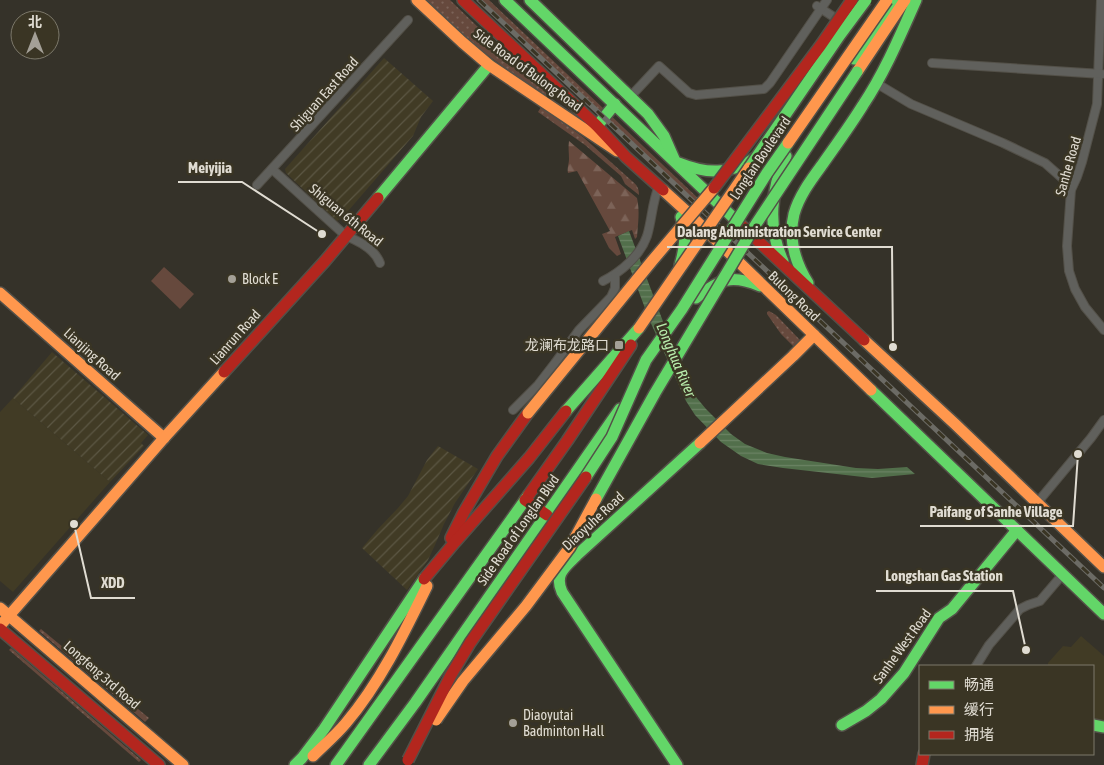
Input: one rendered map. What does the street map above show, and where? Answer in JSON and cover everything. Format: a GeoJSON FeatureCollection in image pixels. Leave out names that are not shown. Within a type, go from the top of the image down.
{"type":"FeatureCollection","features":[{"type":"Feature","properties":{"kind":"main road","name":"Side Road of Bulong Road"},"geometry":{"type":"LineString","coordinates":[[417,0],[489,65],[626,158]]}},
{"type":"Feature","properties":{"kind":"main road","name":"Bulong Road"},"geometry":{"type":"LineString","coordinates":[[463,0],[597,126],[626,158],[669,195],[727,250],[1104,614]]}},
{"type":"Feature","properties":{"kind":"main road","name":"Bulong Road"},"geometry":{"type":"LineString","coordinates":[[505,0],[790,272],[948,417],[1104,567]]}},
{"type":"Feature","properties":{"kind":"main road"},"geometry":{"type":"LineString","coordinates":[[304,765],[345,724],[376,682],[406,629],[464,512],[497,456],[512,435],[547,388],[716,186],[852,0]]}},
{"type":"Feature","properties":{"kind":"main road"},"geometry":{"type":"LineString","coordinates":[[295,765],[324,728],[420,584],[529,458],[570,406],[640,329],[672,286],[723,208],[868,0]]}},
{"type":"Feature","properties":{"kind":"main road","name":"Longlan Boulevard"},"geometry":{"type":"LineString","coordinates":[[640,329],[667,286],[812,75],[868,0]]}},
{"type":"Feature","properties":{"kind":"main road","name":"Longlan Boulevard"},"geometry":{"type":"LineString","coordinates":[[650,360],[767,173],[887,0]]}},
{"type":"Feature","properties":{"kind":"main road"},"geometry":{"type":"LineString","coordinates":[[790,272],[777,250],[774,214],[775,191],[786,156],[896,0]]}},
{"type":"Feature","properties":{"kind":"main road"},"geometry":{"type":"LineString","coordinates":[[406,762],[464,681],[526,606],[570,547],[655,393],[756,224],[905,0]]}},
{"type":"Feature","properties":{"kind":"main road"},"geometry":{"type":"LineString","coordinates":[[818,298],[798,268],[794,256],[791,231],[797,204],[807,186],[864,105],[892,54],[916,0]]}},
{"type":"Feature","properties":{"kind":"main road"},"geometry":{"type":"LineString","coordinates":[[535,2],[648,114],[660,129],[675,161],[689,168],[719,171],[747,164],[761,154]]}},
{"type":"Feature","properties":{"kind":"main road","name":"Lianrun Road"},"geometry":{"type":"LineString","coordinates":[[0,628],[164,438],[325,261],[489,65]]}},
{"type":"Feature","properties":{"kind":"main road"},"geometry":{"type":"LineString","coordinates":[[597,126],[615,104]]}},
{"type":"Feature","properties":{"kind":"main road","name":"Side Road of Longlan Blvd"},"geometry":{"type":"LineString","coordinates":[[369,765],[415,703],[547,515],[650,360],[688,310],[786,156]]}},
{"type":"Feature","properties":{"kind":"main road"},"geometry":{"type":"LineString","coordinates":[[669,195],[678,209],[686,237],[683,255],[672,286]]}},
{"type":"Feature","properties":{"kind":"main road"},"geometry":{"type":"LineString","coordinates":[[696,298],[707,288],[726,279],[737,278],[749,281],[767,290]]}},
{"type":"Feature","properties":{"kind":"main road","name":"Lianjing Road"},"geometry":{"type":"LineString","coordinates":[[0,292],[164,438]]}},
{"type":"Feature","properties":{"kind":"main road","name":"Side Road of Longlan Blvd"},"geometry":{"type":"LineString","coordinates":[[336,765],[568,441],[640,329]]}},
{"type":"Feature","properties":{"kind":"main road","name":"Diaoyuhe Road"},"geometry":{"type":"LineString","coordinates":[[677,765],[562,592],[558,577],[578,554],[814,335]]}},
{"type":"Feature","properties":{"kind":"main road"},"geometry":{"type":"LineString","coordinates":[[406,762],[451,675],[470,643],[576,493],[612,437],[650,360]]}},
{"type":"Feature","properties":{"kind":"main road"},"geometry":{"type":"LineString","coordinates":[[525,500],[547,515]]}},
{"type":"Feature","properties":{"kind":"main road","name":"Sanhe West Road"},"geometry":{"type":"LineString","coordinates":[[842,725],[866,711],[896,683],[939,618],[952,609],[1017,530]]}},
{"type":"Feature","properties":{"kind":"main road","name":"Longfeng 3rd Road"},"geometry":{"type":"LineString","coordinates":[[0,608],[184,765]]}},
{"type":"Feature","properties":{"kind":"main road"},"geometry":{"type":"LineString","coordinates":[[0,628],[159,765]]}},
{"type":"Feature","properties":{"kind":"street"},"geometry":{"type":"LineString","coordinates":[[630,97],[659,66],[692,94],[700,96],[764,89],[770,84],[820,7],[827,0]]}},
{"type":"Feature","properties":{"kind":"street","name":"Sanhe Road"},"geometry":{"type":"LineString","coordinates":[[1101,0],[1101,74],[1097,104],[1082,162],[1071,190],[1067,246],[1069,270],[1074,289],[1104,330]]}},
{"type":"Feature","properties":{"kind":"street"},"geometry":{"type":"LineString","coordinates":[[820,7],[850,28]]}},
{"type":"Feature","properties":{"kind":"street","name":"Shiguan East Road"},"geometry":{"type":"LineString","coordinates":[[257,185],[408,20]]}},
{"type":"Feature","properties":{"kind":"street"},"geometry":{"type":"LineString","coordinates":[[932,63],[1101,74]]}},
{"type":"Feature","properties":{"kind":"street"},"geometry":{"type":"LineString","coordinates":[[876,83],[911,104],[1045,163],[1062,178],[1071,190]]}},
{"type":"Feature","properties":{"kind":"street","name":"Shiguan 6th Road"},"geometry":{"type":"LineString","coordinates":[[272,169],[346,236],[371,251],[380,262]]}},
{"type":"Feature","properties":{"kind":"street"},"geometry":{"type":"LineString","coordinates":[[603,281],[615,275],[640,250],[647,236],[655,196],[659,186]]}},
{"type":"Feature","properties":{"kind":"street"},"geometry":{"type":"LineString","coordinates":[[513,410],[543,378],[579,330],[612,297],[615,288],[615,275]]}},
{"type":"Feature","properties":{"kind":"street"},"geometry":{"type":"LineString","coordinates":[[1037,503],[1104,420]]}},
{"type":"Feature","properties":{"kind":"street"},"geometry":{"type":"LineString","coordinates":[[977,665],[989,645],[1020,609],[1040,601],[1062,574]]}},
{"type":"Feature","properties":{"kind":"shaded area"},"geometry":{"type":"Polygon","coordinates":[[[384,58],[433,101],[421,117],[413,136],[342,218],[337,221],[286,173],[285,169],[384,58]]]}},
{"type":"Feature","properties":{"kind":"shaded area"},"geometry":{"type":"Polygon","coordinates":[[[52,352],[148,435],[141,443],[144,446],[110,482],[13,398],[52,352]]]}},
{"type":"Feature","properties":{"kind":"shaded area"},"geometry":{"type":"Polygon","coordinates":[[[13,398],[110,482],[13,592],[0,581],[0,412],[13,398]]]}},
{"type":"Feature","properties":{"kind":"shaded area"},"geometry":{"type":"Polygon","coordinates":[[[438,446],[478,469],[455,503],[428,560],[407,590],[362,548],[408,496],[427,460],[438,446]]]}},
{"type":"Feature","properties":{"kind":"shaded area"},"geometry":{"type":"Polygon","coordinates":[[[1081,636],[1104,656],[1104,721],[1094,719],[1094,665],[1048,665],[1063,646],[1071,647],[1081,636]]]}},
{"type":"Feature","properties":{"kind":"green space"},"geometry":{"type":"Polygon","coordinates":[[[425,0],[450,0],[567,113],[475,46],[425,0]]]}},
{"type":"Feature","properties":{"kind":"green space"},"geometry":{"type":"Polygon","coordinates":[[[482,0],[489,0],[701,201],[697,204],[482,0]]]}},
{"type":"Feature","properties":{"kind":"green space"},"geometry":{"type":"Polygon","coordinates":[[[541,107],[583,137],[634,182],[639,195],[625,184],[621,176],[585,145],[538,112],[541,107]]]}},
{"type":"Feature","properties":{"kind":"green space"},"geometry":{"type":"Polygon","coordinates":[[[569,141],[637,198],[639,213],[637,237],[635,239],[632,230],[615,237],[621,254],[617,256],[609,248],[602,234],[610,231],[577,171],[568,173],[569,141]]]}},
{"type":"Feature","properties":{"kind":"green space"},"geometry":{"type":"Polygon","coordinates":[[[164,267],[194,294],[180,309],[151,281],[164,267]]]}},
{"type":"Feature","properties":{"kind":"green space"},"geometry":{"type":"Polygon","coordinates":[[[769,311],[776,315],[800,340],[794,347],[781,334],[767,314],[769,311]]]}},
{"type":"Feature","properties":{"kind":"green space"},"geometry":{"type":"Polygon","coordinates":[[[41,629],[149,718],[145,722],[39,631],[41,629]]]}},
{"type":"Feature","properties":{"kind":"green space"},"geometry":{"type":"Polygon","coordinates":[[[11,648],[141,760],[139,762],[9,650],[11,648]]]}},
{"type":"Feature","properties":{"kind":"water","name":"Longhua River"},"geometry":{"type":"Polygon","coordinates":[[[629,231],[688,382],[696,397],[731,434],[745,444],[767,453],[785,457],[856,468],[907,467],[915,474],[872,478],[758,464],[741,456],[721,442],[695,415],[686,401],[649,319],[618,236],[629,231]]]}},
{"type":"Feature","properties":{"kind":"railway"},"geometry":{"type":"LineString","coordinates":[[479,0],[1104,588]]}},
{"type":"Feature","properties":{"kind":"traffic: fast"},"geometry":{"type":"LineString","coordinates":[[505,0],[741,225]]}},
{"type":"Feature","properties":{"kind":"traffic: fast"},"geometry":{"type":"LineString","coordinates":[[530,0],[648,114],[664,136],[675,161]]}},
{"type":"Feature","properties":{"kind":"traffic: fast"},"geometry":{"type":"LineString","coordinates":[[749,168],[866,0]]}},
{"type":"Feature","properties":{"kind":"traffic: fast"},"geometry":{"type":"LineString","coordinates":[[854,59],[896,0]]}},
{"type":"Feature","properties":{"kind":"traffic: fast"},"geometry":{"type":"LineString","coordinates":[[808,283],[799,267],[792,241],[792,223],[796,207],[810,182],[878,80],[916,0]]}},
{"type":"Feature","properties":{"kind":"traffic: fast"},"geometry":{"type":"LineString","coordinates":[[378,198],[489,65]]}},
{"type":"Feature","properties":{"kind":"traffic: fast"},"geometry":{"type":"LineString","coordinates":[[596,499],[655,393],[756,224],[857,72]]}},
{"type":"Feature","properties":{"kind":"traffic: fast"},"geometry":{"type":"LineString","coordinates":[[597,126],[615,104]]}},
{"type":"Feature","properties":{"kind":"traffic: fast"},"geometry":{"type":"LineString","coordinates":[[586,477],[612,437],[646,360],[682,309],[767,173],[788,143]]}},
{"type":"Feature","properties":{"kind":"traffic: fast"},"geometry":{"type":"LineString","coordinates":[[783,261],[775,235],[773,208],[777,182],[786,156]]}},
{"type":"Feature","properties":{"kind":"traffic: fast"},"geometry":{"type":"LineString","coordinates":[[679,163],[708,171],[718,171],[736,168],[755,158]]}},
{"type":"Feature","properties":{"kind":"traffic: fast"},"geometry":{"type":"LineString","coordinates":[[680,265],[685,241],[681,217]]}},
{"type":"Feature","properties":{"kind":"traffic: fast"},"geometry":{"type":"LineString","coordinates":[[696,298],[712,286],[726,280],[741,280],[760,286]]}},
{"type":"Feature","properties":{"kind":"traffic: fast"},"geometry":{"type":"LineString","coordinates":[[566,411],[639,328]]}},
{"type":"Feature","properties":{"kind":"traffic: fast"},"geometry":{"type":"LineString","coordinates":[[871,390],[1104,614]]}},
{"type":"Feature","properties":{"kind":"traffic: fast"},"geometry":{"type":"LineString","coordinates":[[369,765],[415,703],[620,409]]}},
{"type":"Feature","properties":{"kind":"traffic: fast"},"geometry":{"type":"LineString","coordinates":[[677,765],[562,592],[559,580],[562,571],[573,559],[700,443]]}},
{"type":"Feature","properties":{"kind":"traffic: fast"},"geometry":{"type":"LineString","coordinates":[[336,765],[528,496]]}},
{"type":"Feature","properties":{"kind":"traffic: fast"},"geometry":{"type":"LineString","coordinates":[[842,725],[866,711],[881,699],[904,673],[939,618],[952,609],[1017,530]]}},
{"type":"Feature","properties":{"kind":"traffic: fast"},"geometry":{"type":"LineString","coordinates":[[295,765],[324,729],[424,579]]}},
{"type":"Feature","properties":{"kind":"traffic: fast"},"geometry":{"type":"LineString","coordinates":[[1094,725],[1104,727]]}},
{"type":"Feature","properties":{"kind":"traffic: slow"},"geometry":{"type":"LineString","coordinates":[[417,0],[489,65],[617,151]]}},
{"type":"Feature","properties":{"kind":"traffic: slow"},"geometry":{"type":"LineString","coordinates":[[788,143],[887,0]]}},
{"type":"Feature","properties":{"kind":"traffic: slow"},"geometry":{"type":"LineString","coordinates":[[857,72],[905,0]]}},
{"type":"Feature","properties":{"kind":"traffic: slow"},"geometry":{"type":"LineString","coordinates":[[639,328],[749,168]]}},
{"type":"Feature","properties":{"kind":"traffic: slow"},"geometry":{"type":"LineString","coordinates":[[528,413],[714,188]]}},
{"type":"Feature","properties":{"kind":"traffic: slow"},"geometry":{"type":"LineString","coordinates":[[663,190],[871,390]]}},
{"type":"Feature","properties":{"kind":"traffic: slow"},"geometry":{"type":"LineString","coordinates":[[0,293],[164,438]]}},
{"type":"Feature","properties":{"kind":"traffic: slow"},"geometry":{"type":"LineString","coordinates":[[700,443],[814,335]]}},
{"type":"Feature","properties":{"kind":"traffic: slow"},"geometry":{"type":"LineString","coordinates":[[864,340],[955,424],[1104,567]]}},
{"type":"Feature","properties":{"kind":"traffic: slow"},"geometry":{"type":"LineString","coordinates":[[0,626],[224,372]]}},
{"type":"Feature","properties":{"kind":"traffic: slow"},"geometry":{"type":"LineString","coordinates":[[436,720],[463,681],[526,606],[570,547],[596,499]]}},
{"type":"Feature","properties":{"kind":"traffic: slow"},"geometry":{"type":"LineString","coordinates":[[313,756],[342,727],[370,691],[381,674],[427,586]]}},
{"type":"Feature","properties":{"kind":"traffic: slow"},"geometry":{"type":"LineString","coordinates":[[0,608],[183,765]]}},
{"type":"Feature","properties":{"kind":"traffic: jam"},"geometry":{"type":"LineString","coordinates":[[463,0],[597,126],[626,157],[663,190]]}},
{"type":"Feature","properties":{"kind":"traffic: jam"},"geometry":{"type":"LineString","coordinates":[[714,188],[821,45],[852,0]]}},
{"type":"Feature","properties":{"kind":"traffic: jam"},"geometry":{"type":"LineString","coordinates":[[224,372],[325,261],[378,198]]}},
{"type":"Feature","properties":{"kind":"traffic: jam"},"geometry":{"type":"LineString","coordinates":[[741,225],[864,340]]}},
{"type":"Feature","properties":{"kind":"traffic: jam"},"geometry":{"type":"LineString","coordinates":[[528,496],[631,345]]}},
{"type":"Feature","properties":{"kind":"traffic: jam"},"geometry":{"type":"LineString","coordinates":[[424,579],[529,458],[566,411]]}},
{"type":"Feature","properties":{"kind":"traffic: jam"},"geometry":{"type":"LineString","coordinates":[[451,538],[497,456],[528,413]]}},
{"type":"Feature","properties":{"kind":"traffic: jam"},"geometry":{"type":"LineString","coordinates":[[408,760],[451,675],[470,643],[586,477]]}},
{"type":"Feature","properties":{"kind":"traffic: jam"},"geometry":{"type":"LineString","coordinates":[[525,500],[547,515]]}},
{"type":"Feature","properties":{"kind":"traffic: jam"},"geometry":{"type":"LineString","coordinates":[[0,629],[159,765]]}},
{"type":"Feature","properties":{"kind":"traffic: jam"},"geometry":{"type":"LineString","coordinates":[[922,765],[924,755]]}},
{"type":"Feature","properties":{"kind":"place","name":"Meiyijia"},"geometry":{"type":"Point","coordinates":[322,234]}},
{"type":"Feature","properties":{"kind":"place","name":"Block E"},"geometry":{"type":"Point","coordinates":[232,279]}},
{"type":"Feature","properties":{"kind":"place","name":"龙澜布龙路口"},"geometry":{"type":"Point","coordinates":[619,345]}},
{"type":"Feature","properties":{"kind":"place","name":"Dalang Administration Service Center"},"geometry":{"type":"Point","coordinates":[893,347]}},
{"type":"Feature","properties":{"kind":"place","name":"Paifang of Sanhe Village"},"geometry":{"type":"Point","coordinates":[1078,454]}},
{"type":"Feature","properties":{"kind":"place","name":"XDD"},"geometry":{"type":"Point","coordinates":[74,524]}},
{"type":"Feature","properties":{"kind":"place","name":"Longshan Gas Station"},"geometry":{"type":"Point","coordinates":[1026,650]}},
{"type":"Feature","properties":{"kind":"place","name":"Diaoyutai Badminton Hall"},"geometry":{"type":"Point","coordinates":[513,723]}}]}
